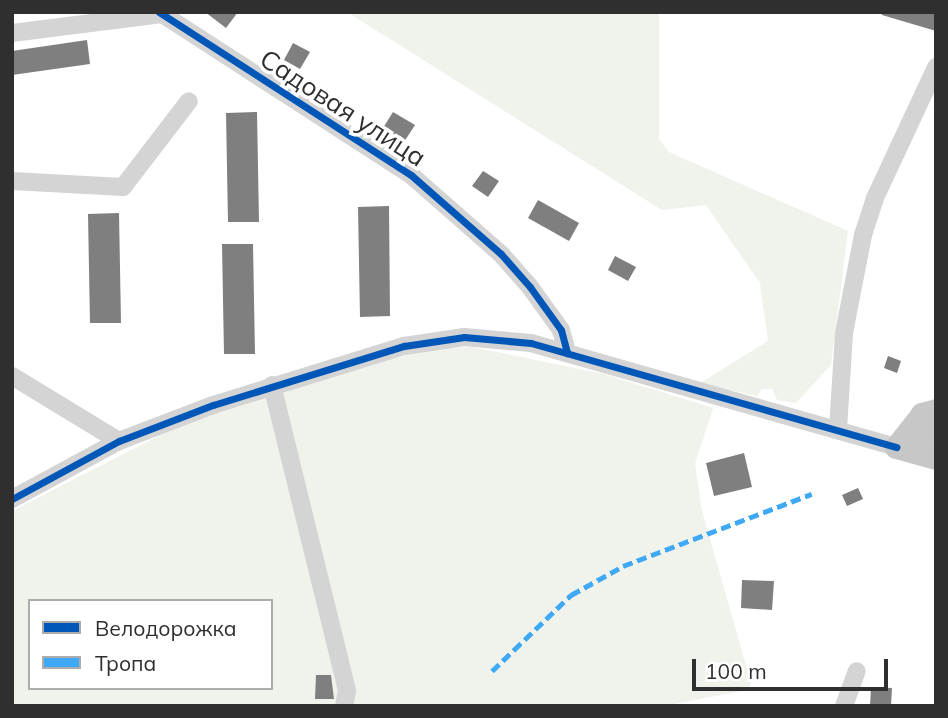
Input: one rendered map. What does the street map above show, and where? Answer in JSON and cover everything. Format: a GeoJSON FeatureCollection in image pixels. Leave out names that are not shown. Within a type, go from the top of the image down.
{"type":"FeatureCollection","features":[{"type":"Feature","properties":{"kind":"main road"},"geometry":{"type":"LineString","coordinates":[[916,453],[922,414],[936,410]]}},
{"type":"Feature","properties":{"kind":"main road"},"geometry":{"type":"LineString","coordinates":[[916,453],[928,432],[936,430]]}},
{"type":"Feature","properties":{"kind":"street"},"geometry":{"type":"LineString","coordinates":[[12,33],[161,13]]}},
{"type":"Feature","properties":{"kind":"street","name":"Садовая улица"},"geometry":{"type":"LineString","coordinates":[[161,13],[411,175],[439,198],[530,286],[561,330],[567,353]]}},
{"type":"Feature","properties":{"kind":"street"},"geometry":{"type":"LineString","coordinates":[[838,429],[844,333],[863,235],[875,198],[936,67]]}},
{"type":"Feature","properties":{"kind":"street"},"geometry":{"type":"LineString","coordinates":[[12,180],[122,187],[189,101]]}},
{"type":"Feature","properties":{"kind":"street"},"geometry":{"type":"LineString","coordinates":[[12,499],[119,440],[272,385],[436,339],[505,339],[567,353],[916,453]]}},
{"type":"Feature","properties":{"kind":"street"},"geometry":{"type":"LineString","coordinates":[[12,376],[119,440]]}},
{"type":"Feature","properties":{"kind":"street"},"geometry":{"type":"LineString","coordinates":[[272,385],[343,673],[344,706]]}},
{"type":"Feature","properties":{"kind":"street"},"geometry":{"type":"LineString","coordinates":[[845,706],[856,671]]}},
{"type":"Feature","properties":{"kind":"shaded area"},"geometry":{"type":"Polygon","coordinates":[[[347,12],[659,12],[659,139],[669,152],[848,231],[831,365],[796,403],[777,400],[772,389],[762,389],[757,396],[700,383],[768,341],[760,283],[706,205],[662,210],[347,12]]]}},
{"type":"Feature","properties":{"kind":"shaded area"},"geometry":{"type":"Polygon","coordinates":[[[472,347],[604,374],[713,408],[695,464],[702,511],[751,683],[748,690],[663,706],[12,706],[12,511],[182,424],[378,362],[435,348],[472,347]]]}},
{"type":"Feature","properties":{"kind":"building"},"geometry":{"type":"Polygon","coordinates":[[[205,12],[238,12],[226,28],[205,12]]]}},
{"type":"Feature","properties":{"kind":"building"},"geometry":{"type":"Polygon","coordinates":[[[882,12],[936,12],[936,31],[882,15],[882,12]]]}},
{"type":"Feature","properties":{"kind":"building"},"geometry":{"type":"Polygon","coordinates":[[[87,40],[90,64],[12,75],[12,51],[87,40]]]}},
{"type":"Feature","properties":{"kind":"building"},"geometry":{"type":"Polygon","coordinates":[[[293,43],[310,52],[300,69],[284,60],[293,43]]]}},
{"type":"Feature","properties":{"kind":"building"},"geometry":{"type":"Polygon","coordinates":[[[257,112],[259,222],[228,222],[226,113],[257,112]]]}},
{"type":"Feature","properties":{"kind":"building"},"geometry":{"type":"Polygon","coordinates":[[[393,112],[415,125],[404,142],[383,128],[393,112]]]}},
{"type":"Feature","properties":{"kind":"building"},"geometry":{"type":"Polygon","coordinates":[[[483,171],[499,181],[488,197],[472,186],[483,171]]]}},
{"type":"Feature","properties":{"kind":"building"},"geometry":{"type":"Polygon","coordinates":[[[538,200],[579,223],[569,241],[528,218],[538,200]]]}},
{"type":"Feature","properties":{"kind":"building"},"geometry":{"type":"Polygon","coordinates":[[[389,206],[390,316],[360,317],[358,207],[389,206]]]}},
{"type":"Feature","properties":{"kind":"building"},"geometry":{"type":"Polygon","coordinates":[[[119,213],[121,323],[90,323],[88,214],[119,213]]]}},
{"type":"Feature","properties":{"kind":"building"},"geometry":{"type":"Polygon","coordinates":[[[222,244],[253,244],[255,354],[224,354],[222,244]]]}},
{"type":"Feature","properties":{"kind":"building"},"geometry":{"type":"Polygon","coordinates":[[[615,256],[636,267],[628,281],[608,270],[615,256]]]}},
{"type":"Feature","properties":{"kind":"building"},"geometry":{"type":"Polygon","coordinates":[[[888,356],[901,361],[897,373],[884,368],[888,356]]]}},
{"type":"Feature","properties":{"kind":"building"},"geometry":{"type":"Polygon","coordinates":[[[744,453],[752,487],[714,496],[706,463],[744,453]]]}},
{"type":"Feature","properties":{"kind":"building"},"geometry":{"type":"Polygon","coordinates":[[[858,488],[863,499],[847,506],[842,495],[858,488]]]}},
{"type":"Feature","properties":{"kind":"building"},"geometry":{"type":"Polygon","coordinates":[[[742,580],[774,581],[772,610],[741,608],[742,580]]]}},
{"type":"Feature","properties":{"kind":"building"},"geometry":{"type":"Polygon","coordinates":[[[316,675],[331,675],[334,699],[315,699],[316,675]]]}},
{"type":"Feature","properties":{"kind":"building"},"geometry":{"type":"Polygon","coordinates":[[[871,687],[892,688],[891,706],[870,706],[871,687]]]}},
{"type":"Feature","properties":{"kind":"marked path"},"geometry":{"type":"LineString","coordinates":[[492,671],[571,595],[623,566],[812,494]]}},
{"type":"Feature","properties":{"kind":"cycle path"},"geometry":{"type":"LineString","coordinates":[[159,12],[411,175],[501,254],[530,287],[561,330],[567,353]]}},
{"type":"Feature","properties":{"kind":"cycle path"},"geometry":{"type":"LineString","coordinates":[[12,499],[119,441],[213,405],[404,346],[464,337],[531,343],[896,447]]}}]}
